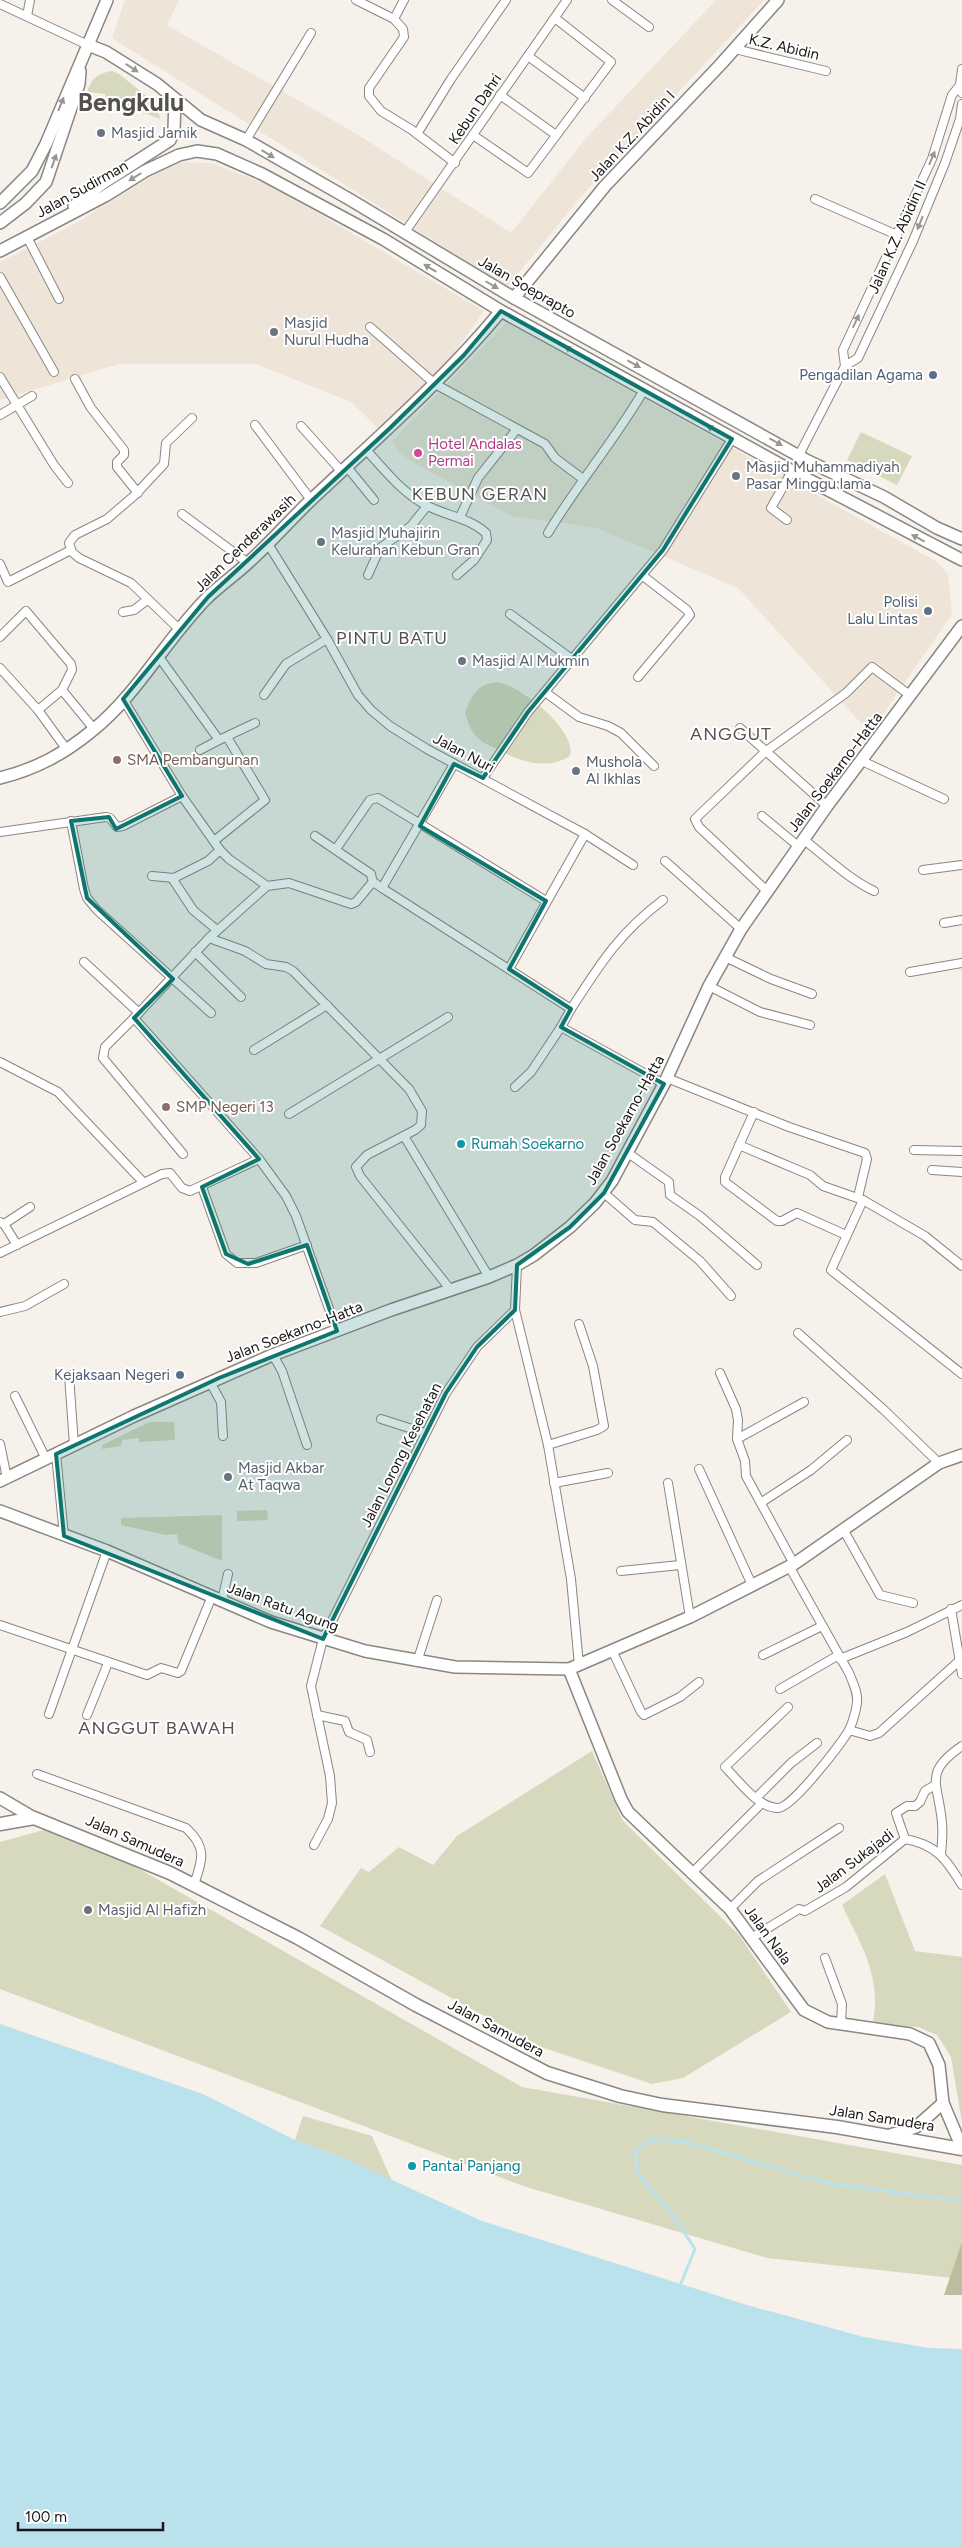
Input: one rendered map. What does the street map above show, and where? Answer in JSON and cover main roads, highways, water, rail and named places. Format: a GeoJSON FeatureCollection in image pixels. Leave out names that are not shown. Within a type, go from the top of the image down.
{"type":"FeatureCollection","features":[{"type":"Feature","properties":{"kind":"main road","name":"Jalan Sudirman"},"geometry":{"type":"LineString","coordinates":[[0,203],[32,171],[46,144],[71,82],[81,65],[107,0]]}},
{"type":"Feature","properties":{"kind":"main road","name":"Jalan K.Z. Abidin I"},"geometry":{"type":"LineString","coordinates":[[514,298],[605,186],[735,49],[778,0]]}},
{"type":"Feature","properties":{"kind":"main road","name":"Jalan Soeprapto"},"geometry":{"type":"LineString","coordinates":[[88,45],[117,58],[157,84],[202,120],[246,140],[514,298],[799,455],[884,497],[937,528],[962,538]]}},
{"type":"Feature","properties":{"kind":"main road","name":"Jalan Sudirman"},"geometry":{"type":"LineString","coordinates":[[0,223],[26,203],[47,178],[79,84],[81,65]]}},
{"type":"Feature","properties":{"kind":"main road"},"geometry":{"type":"LineString","coordinates":[[61,219],[103,183],[170,140],[174,130],[175,99]]}},
{"type":"Feature","properties":{"kind":"main road","name":"Jalan Sudirman"},"geometry":{"type":"LineString","coordinates":[[0,251],[104,196],[145,171],[179,155],[189,152],[207,152],[234,161],[382,239],[501,311]]}},
{"type":"Feature","properties":{"kind":"main road"},"geometry":{"type":"LineString","coordinates":[[32,171],[47,178]]}},
{"type":"Feature","properties":{"kind":"main road"},"geometry":{"type":"LineString","coordinates":[[501,311],[792,472],[962,560]]}},
{"type":"Feature","properties":{"kind":"main road","name":"Jalan Cenderawasih"},"geometry":{"type":"LineString","coordinates":[[0,778],[38,766],[67,750],[94,729],[123,700],[208,598],[248,563],[311,500],[367,450],[435,384],[501,311]]}},
{"type":"Feature","properties":{"kind":"main road","name":"Jalan Soekarno-Hatta"},"geometry":{"type":"LineString","coordinates":[[4,1480],[74,1445],[210,1382],[274,1355],[450,1289],[489,1277],[517,1265],[560,1235],[604,1193],[628,1153],[665,1081],[709,986],[741,929],[800,843],[962,626]]}},
{"type":"Feature","properties":{"kind":"main road"},"geometry":{"type":"LineString","coordinates":[[574,1667],[690,1617],[791,1565],[939,1463],[962,1455]]}},
{"type":"Feature","properties":{"kind":"main road","name":"Jalan Ratu Agung"},"geometry":{"type":"LineString","coordinates":[[0,1511],[107,1551],[271,1622],[365,1651],[417,1662],[479,1668],[574,1667]]}},
{"type":"Feature","properties":{"kind":"main road","name":"Jalan Nala"},"geometry":{"type":"LineString","coordinates":[[574,1667],[624,1806],[636,1821],[730,1909],[753,1937],[804,2010],[818,2018],[840,2024],[910,2034],[925,2040],[933,2048],[939,2064],[943,2103],[962,2148]]}},
{"type":"Feature","properties":{"kind":"main road"},"geometry":{"type":"LineString","coordinates":[[0,1798],[34,1818]]}},
{"type":"Feature","properties":{"kind":"main road"},"geometry":{"type":"LineString","coordinates":[[0,1824],[34,1818]]}},
{"type":"Feature","properties":{"kind":"main road","name":"Jalan Samudera"},"geometry":{"type":"LineString","coordinates":[[34,1818],[52,1823],[194,1885],[341,1960],[416,2004],[547,2072],[620,2096],[662,2105],[890,2135],[962,2148]]}},
{"type":"Feature","properties":{"kind":"main road"},"geometry":{"type":"LineString","coordinates":[[890,2135],[916,2127],[943,2103]]}},
{"type":"Feature","properties":{"kind":"water"},"geometry":{"type":"Polygon","coordinates":[[[0,2024],[203,2094],[295,2140],[346,2159],[482,2221],[747,2305],[864,2337],[929,2348],[962,2349],[962,2547],[0,2547],[0,2024]]]}},
{"type":"Feature","properties":{"kind":"waterway"},"geometry":{"type":"LineString","coordinates":[[681,2283],[695,2249],[672,2214],[638,2174],[635,2151],[652,2139],[685,2142],[827,2183],[962,2201]]}},
{"type":"Feature","properties":{"kind":"place","name":"Masjid Jamik"},"geometry":{"type":"Point","coordinates":[101,133]}},
{"type":"Feature","properties":{"kind":"place","name":"Masjid Nurul Hudha"},"geometry":{"type":"Point","coordinates":[274,332]}},
{"type":"Feature","properties":{"kind":"place","name":"Pengadilan Agama"},"geometry":{"type":"Point","coordinates":[933,375]}},
{"type":"Feature","properties":{"kind":"place","name":"Hotel Andalas Permai"},"geometry":{"type":"Point","coordinates":[418,453]}},
{"type":"Feature","properties":{"kind":"place","name":"Masjid Muhammadiyah Pasar Minggu lama"},"geometry":{"type":"Point","coordinates":[736,476]}},
{"type":"Feature","properties":{"kind":"place","name":"Masjid Muhajirin Kelurahan Kebun Gran"},"geometry":{"type":"Point","coordinates":[321,542]}},
{"type":"Feature","properties":{"kind":"place","name":"Polisi Lalu Lintas"},"geometry":{"type":"Point","coordinates":[928,611]}},
{"type":"Feature","properties":{"kind":"place","name":"Masjid Al Mukmin"},"geometry":{"type":"Point","coordinates":[462,661]}},
{"type":"Feature","properties":{"kind":"place","name":"SMA Pembangunan"},"geometry":{"type":"Point","coordinates":[117,760]}},
{"type":"Feature","properties":{"kind":"place","name":"Mushola Al Ikhlas"},"geometry":{"type":"Point","coordinates":[576,771]}},
{"type":"Feature","properties":{"kind":"place","name":"SMP Negeri 13"},"geometry":{"type":"Point","coordinates":[166,1107]}},
{"type":"Feature","properties":{"kind":"place","name":"Rumah Soekarno"},"geometry":{"type":"Point","coordinates":[461,1144]}},
{"type":"Feature","properties":{"kind":"place","name":"Kejaksaan Negeri"},"geometry":{"type":"Point","coordinates":[180,1375]}},
{"type":"Feature","properties":{"kind":"place","name":"Masjid Akbar At Taqwa"},"geometry":{"type":"Point","coordinates":[228,1477]}},
{"type":"Feature","properties":{"kind":"place","name":"Masjid Al Hafizh"},"geometry":{"type":"Point","coordinates":[88,1910]}},
{"type":"Feature","properties":{"kind":"place","name":"Pantai Panjang"},"geometry":{"type":"Point","coordinates":[412,2166]}},
{"type":"Feature","properties":{"kind":"district","name":"Bengkulu"},"geometry":{"type":"Point","coordinates":[131,102]}},
{"type":"Feature","properties":{"kind":"district","name":"KEBUN GERAN"},"geometry":{"type":"Point","coordinates":[480,494]}},
{"type":"Feature","properties":{"kind":"district","name":"PINTU BATU"},"geometry":{"type":"Point","coordinates":[392,638]}},
{"type":"Feature","properties":{"kind":"district","name":"ANGGUT"},"geometry":{"type":"Point","coordinates":[731,734]}},
{"type":"Feature","properties":{"kind":"district","name":"ANGGUT BAWAH"},"geometry":{"type":"Point","coordinates":[157,1728]}}]}
